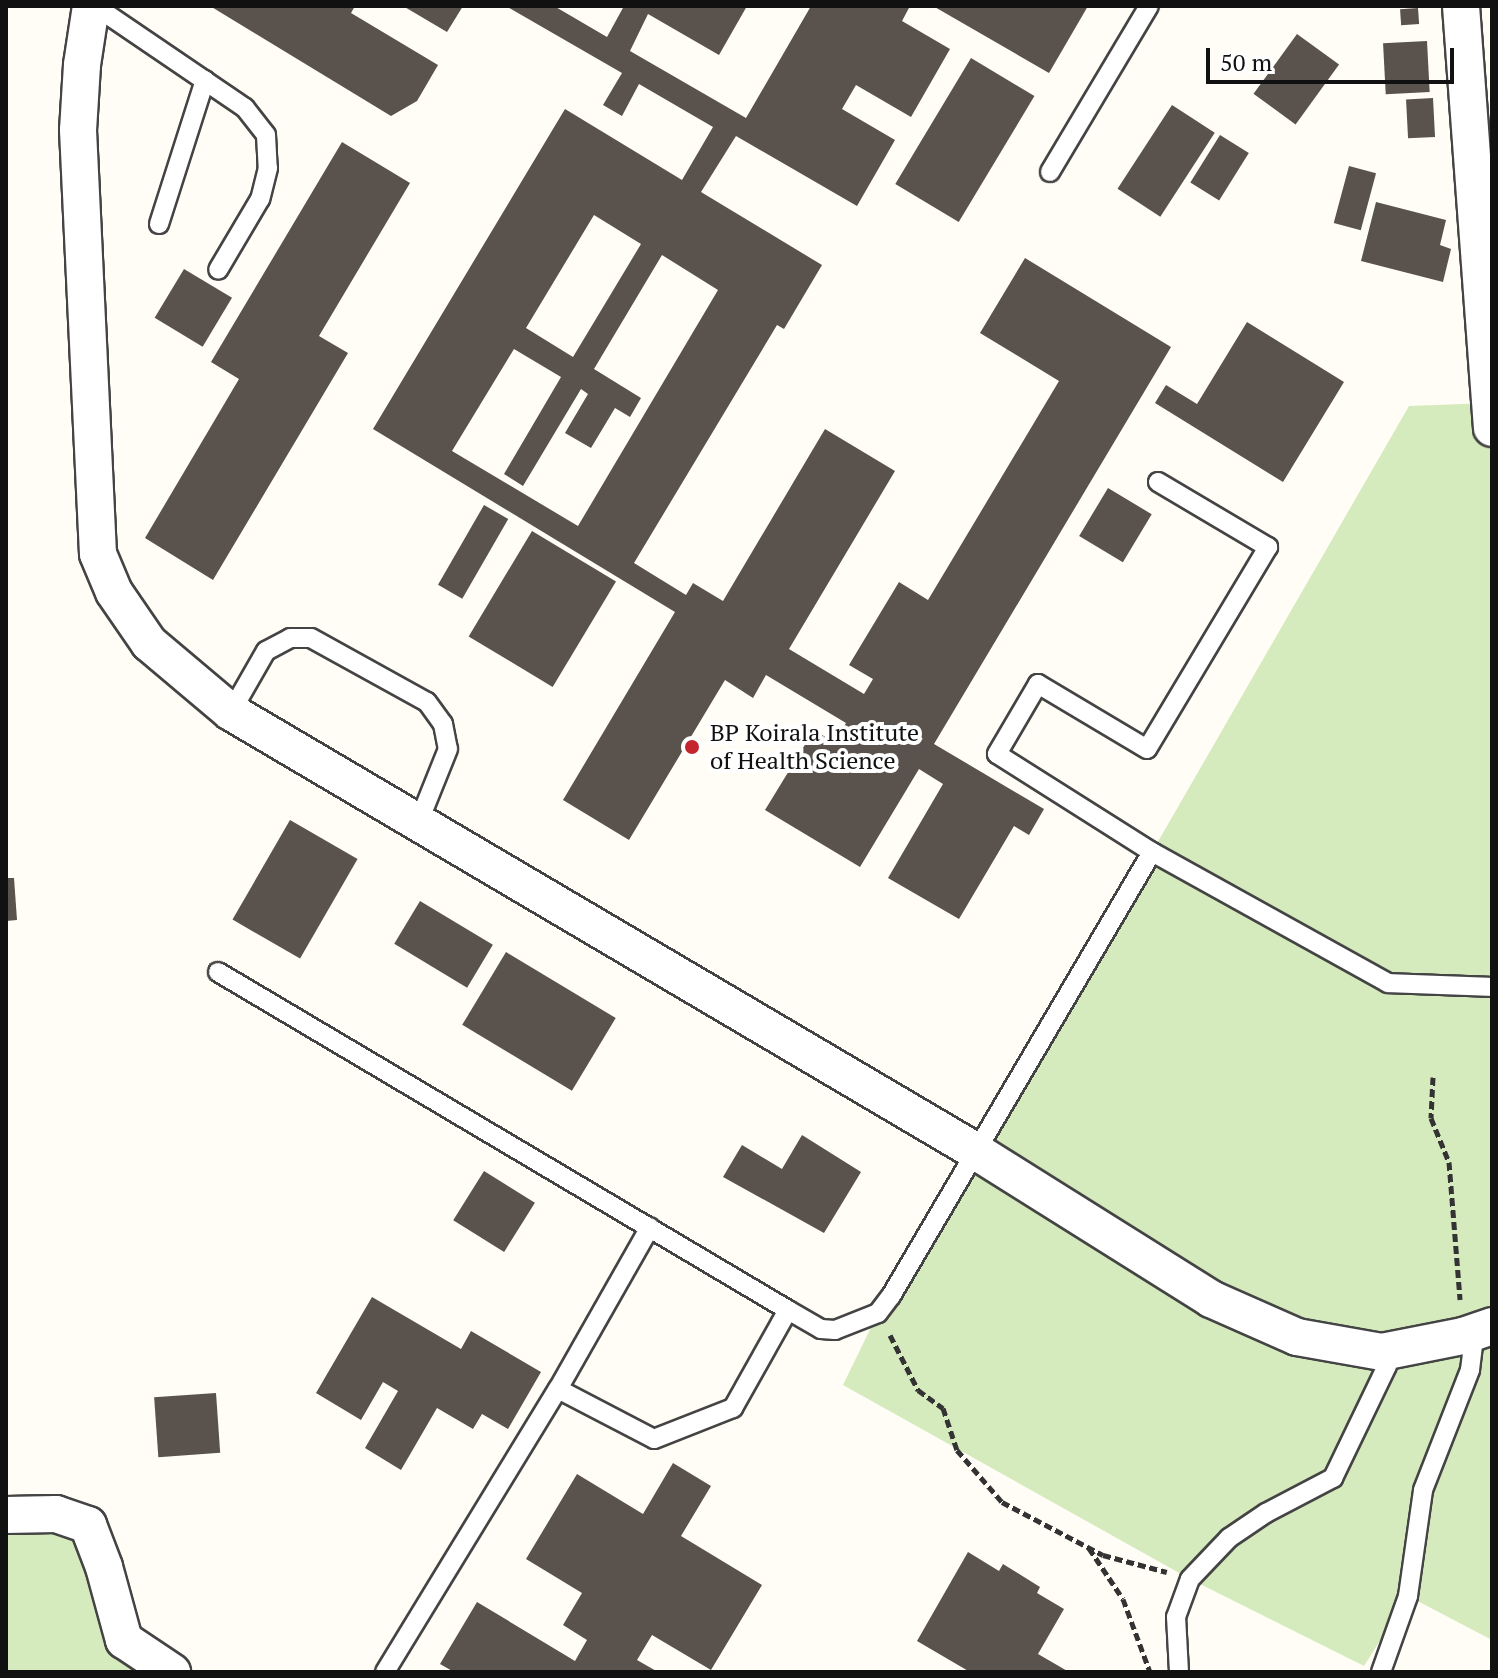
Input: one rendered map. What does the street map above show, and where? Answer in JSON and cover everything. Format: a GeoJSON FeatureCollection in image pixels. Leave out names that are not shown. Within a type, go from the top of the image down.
{"type":"FeatureCollection","features":[{"type":"Feature","properties":{"kind":"street"},"geometry":{"type":"LineString","coordinates":[[93,6],[82,65],[78,130],[98,554],[114,592],[149,643],[231,712],[977,1152],[1211,1299],[1297,1337],[1382,1352],[1477,1331]]}},
{"type":"Feature","properties":{"kind":"street"},"geometry":{"type":"LineString","coordinates":[[1461,6],[1492,428]]}},
{"type":"Feature","properties":{"kind":"street"},"geometry":{"type":"LineString","coordinates":[[6,1515],[56,1514],[88,1525],[104,1567],[124,1640],[172,1672]]}},
{"type":"Feature","properties":{"kind":"lane"},"geometry":{"type":"LineString","coordinates":[[93,6],[245,108],[266,135],[268,168],[260,199],[218,270]]}},
{"type":"Feature","properties":{"kind":"lane"},"geometry":{"type":"LineString","coordinates":[[1050,172],[1149,6]]}},
{"type":"Feature","properties":{"kind":"lane"},"geometry":{"type":"LineString","coordinates":[[159,224],[205,80]]}},
{"type":"Feature","properties":{"kind":"lane"},"geometry":{"type":"LineString","coordinates":[[1158,482],[1268,547],[1147,749],[1038,684],[997,754],[1152,852],[1388,983],[1492,987]]}},
{"type":"Feature","properties":{"kind":"lane"},"geometry":{"type":"LineString","coordinates":[[231,712],[266,651],[290,638],[311,638],[427,702],[443,724],[448,749],[419,821]]}},
{"type":"Feature","properties":{"kind":"lane"},"geometry":{"type":"LineString","coordinates":[[218,972],[788,1310],[821,1329],[835,1330],[854,1326],[878,1313],[977,1152],[1152,852]]}},
{"type":"Feature","properties":{"kind":"lane"},"geometry":{"type":"LineString","coordinates":[[385,1672],[558,1389],[650,1227]]}},
{"type":"Feature","properties":{"kind":"lane"},"geometry":{"type":"LineString","coordinates":[[558,1389],[654,1439],[733,1408],[788,1310]]}},
{"type":"Feature","properties":{"kind":"lane"},"geometry":{"type":"LineString","coordinates":[[1381,1672],[1408,1596],[1423,1490],[1470,1370],[1477,1331]]}},
{"type":"Feature","properties":{"kind":"lane"},"geometry":{"type":"LineString","coordinates":[[1179,1672],[1176,1617],[1190,1579],[1229,1538],[1266,1513],[1333,1478],[1387,1366],[1382,1352]]}},
{"type":"Feature","properties":{"kind":"path"},"geometry":{"type":"LineString","coordinates":[[1433,1077],[1431,1118],[1449,1162],[1477,1331]]}},
{"type":"Feature","properties":{"kind":"path"},"geometry":{"type":"LineString","coordinates":[[878,1313],[918,1390],[943,1408],[957,1450],[1002,1502],[1103,1555],[1190,1579]]}},
{"type":"Feature","properties":{"kind":"path"},"geometry":{"type":"LineString","coordinates":[[1088,1547],[1123,1599],[1150,1672]]}},
{"type":"Feature","properties":{"kind":"green space"},"geometry":{"type":"Polygon","coordinates":[[[1490,403],[1492,1640],[1408,1596],[1364,1666],[1190,1579],[843,1385],[878,1313],[1152,852],[1409,406],[1490,403]]]}},
{"type":"Feature","properties":{"kind":"green space"},"geometry":{"type":"Polygon","coordinates":[[[6,1515],[88,1525],[124,1640],[171,1672],[6,1672],[6,1515]]]}},
{"type":"Feature","properties":{"kind":"building"},"geometry":{"type":"Polygon","coordinates":[[[210,6],[355,6],[351,13],[438,65],[417,101],[391,116],[210,6]]]}},
{"type":"Feature","properties":{"kind":"building"},"geometry":{"type":"Polygon","coordinates":[[[403,6],[463,6],[447,32],[403,6]]]}},
{"type":"Feature","properties":{"kind":"building"},"geometry":{"type":"Polygon","coordinates":[[[506,6],[554,6],[607,37],[624,6],[747,6],[719,55],[648,14],[630,51],[746,118],[811,6],[910,6],[902,21],[950,49],[911,117],[856,85],[842,109],[895,140],[857,206],[736,136],[701,192],[822,265],[784,329],[777,325],[634,563],[686,595],[693,583],[723,601],[825,429],[895,471],[789,649],[864,694],[873,679],[849,665],[899,582],[928,600],[1059,381],[980,333],[1025,258],[1171,347],[934,744],[1044,809],[1029,835],[1014,826],[959,919],[888,878],[943,784],[919,769],[860,867],[765,810],[814,730],[835,743],[846,723],[766,675],[753,698],[725,680],[629,840],[563,800],[675,612],[373,429],[565,109],[682,180],[713,127],[639,84],[622,116],[603,105],[622,73],[506,6]],[[594,215],[526,328],[573,357],[641,244],[594,215]],[[662,255],[594,369],[641,398],[630,417],[615,408],[591,448],[565,433],[588,394],[581,389],[523,486],[504,474],[561,377],[514,349],[452,451],[578,526],[718,290],[662,255]]]}},
{"type":"Feature","properties":{"kind":"building"},"geometry":{"type":"Polygon","coordinates":[[[933,6],[1088,6],[1049,73],[933,6]]]}},
{"type":"Feature","properties":{"kind":"building"},"geometry":{"type":"Polygon","coordinates":[[[1418,8],[1419,24],[1401,25],[1400,9],[1418,8]]]}},
{"type":"Feature","properties":{"kind":"building"},"geometry":{"type":"Polygon","coordinates":[[[1297,34],[1339,65],[1296,124],[1254,94],[1297,34]]]}},
{"type":"Feature","properties":{"kind":"building"},"geometry":{"type":"Polygon","coordinates":[[[1427,41],[1430,92],[1386,94],[1383,43],[1427,41]]]}},
{"type":"Feature","properties":{"kind":"building"},"geometry":{"type":"Polygon","coordinates":[[[971,58],[1034,96],[959,222],[895,184],[971,58]]]}},
{"type":"Feature","properties":{"kind":"building"},"geometry":{"type":"Polygon","coordinates":[[[1433,98],[1435,137],[1408,138],[1406,99],[1433,98]]]}},
{"type":"Feature","properties":{"kind":"building"},"geometry":{"type":"Polygon","coordinates":[[[1172,105],[1215,133],[1160,217],[1118,189],[1172,105]]]}},
{"type":"Feature","properties":{"kind":"building"},"geometry":{"type":"Polygon","coordinates":[[[1220,135],[1249,153],[1219,201],[1190,182],[1220,135]]]}},
{"type":"Feature","properties":{"kind":"building"},"geometry":{"type":"Polygon","coordinates":[[[342,142],[410,183],[319,336],[348,353],[213,580],[145,538],[239,379],[211,362],[342,142]]]}},
{"type":"Feature","properties":{"kind":"building"},"geometry":{"type":"Polygon","coordinates":[[[1349,166],[1376,173],[1361,230],[1334,223],[1349,166]]]}},
{"type":"Feature","properties":{"kind":"building"},"geometry":{"type":"Polygon","coordinates":[[[1376,202],[1446,220],[1440,245],[1451,249],[1443,282],[1361,261],[1376,202]]]}},
{"type":"Feature","properties":{"kind":"building"},"geometry":{"type":"Polygon","coordinates":[[[184,269],[232,298],[203,347],[155,318],[184,269]]]}},
{"type":"Feature","properties":{"kind":"building"},"geometry":{"type":"Polygon","coordinates":[[[1247,322],[1344,382],[1283,482],[1155,403],[1166,385],[1197,404],[1247,322]]]}},
{"type":"Feature","properties":{"kind":"building"},"geometry":{"type":"Polygon","coordinates":[[[1108,488],[1152,514],[1123,562],[1079,536],[1108,488]]]}},
{"type":"Feature","properties":{"kind":"building"},"geometry":{"type":"Polygon","coordinates":[[[484,505],[508,519],[462,599],[438,585],[484,505]]]}},
{"type":"Feature","properties":{"kind":"building"},"geometry":{"type":"Polygon","coordinates":[[[532,531],[616,581],[553,687],[469,636],[532,531]]]}},
{"type":"Feature","properties":{"kind":"building"},"geometry":{"type":"Polygon","coordinates":[[[290,820],[358,859],[300,959],[232,920],[290,820]]]}},
{"type":"Feature","properties":{"kind":"building"},"geometry":{"type":"Polygon","coordinates":[[[6,878],[14,878],[17,920],[6,921],[6,878]]]}},
{"type":"Feature","properties":{"kind":"building"},"geometry":{"type":"Polygon","coordinates":[[[420,901],[493,945],[467,988],[394,944],[420,901]]]}},
{"type":"Feature","properties":{"kind":"building"},"geometry":{"type":"Polygon","coordinates":[[[506,952],[616,1018],[572,1091],[462,1025],[506,952]]]}},
{"type":"Feature","properties":{"kind":"building"},"geometry":{"type":"Polygon","coordinates":[[[802,1135],[861,1172],[824,1233],[723,1177],[742,1145],[782,1169],[802,1135]]]}},
{"type":"Feature","properties":{"kind":"building"},"geometry":{"type":"Polygon","coordinates":[[[484,1171],[535,1203],[504,1252],[453,1220],[484,1171]]]}},
{"type":"Feature","properties":{"kind":"building"},"geometry":{"type":"Polygon","coordinates":[[[372,1297],[461,1349],[471,1331],[541,1372],[508,1429],[482,1414],[473,1429],[437,1408],[401,1470],[365,1448],[398,1391],[383,1382],[361,1420],[316,1393],[372,1297]]]}},
{"type":"Feature","properties":{"kind":"building"},"geometry":{"type":"Polygon","coordinates":[[[216,1393],[220,1453],[158,1457],[154,1397],[216,1393]]]}},
{"type":"Feature","properties":{"kind":"building"},"geometry":{"type":"Polygon","coordinates":[[[673,1463],[711,1486],[681,1536],[762,1585],[711,1670],[652,1635],[637,1660],[658,1672],[454,1672],[440,1664],[477,1602],[575,1661],[587,1640],[563,1625],[582,1593],[526,1559],[577,1474],[643,1514],[673,1463]]]}},
{"type":"Feature","properties":{"kind":"building"},"geometry":{"type":"Polygon","coordinates":[[[968,1552],[999,1571],[1003,1564],[1040,1587],[1037,1593],[1064,1609],[1038,1654],[1069,1672],[970,1672],[917,1641],[968,1552]]]}},
{"type":"Feature","properties":{"kind":"place","name":"BP Koirala Institute of Health Science"},"geometry":{"type":"Point","coordinates":[692,747]}}]}
